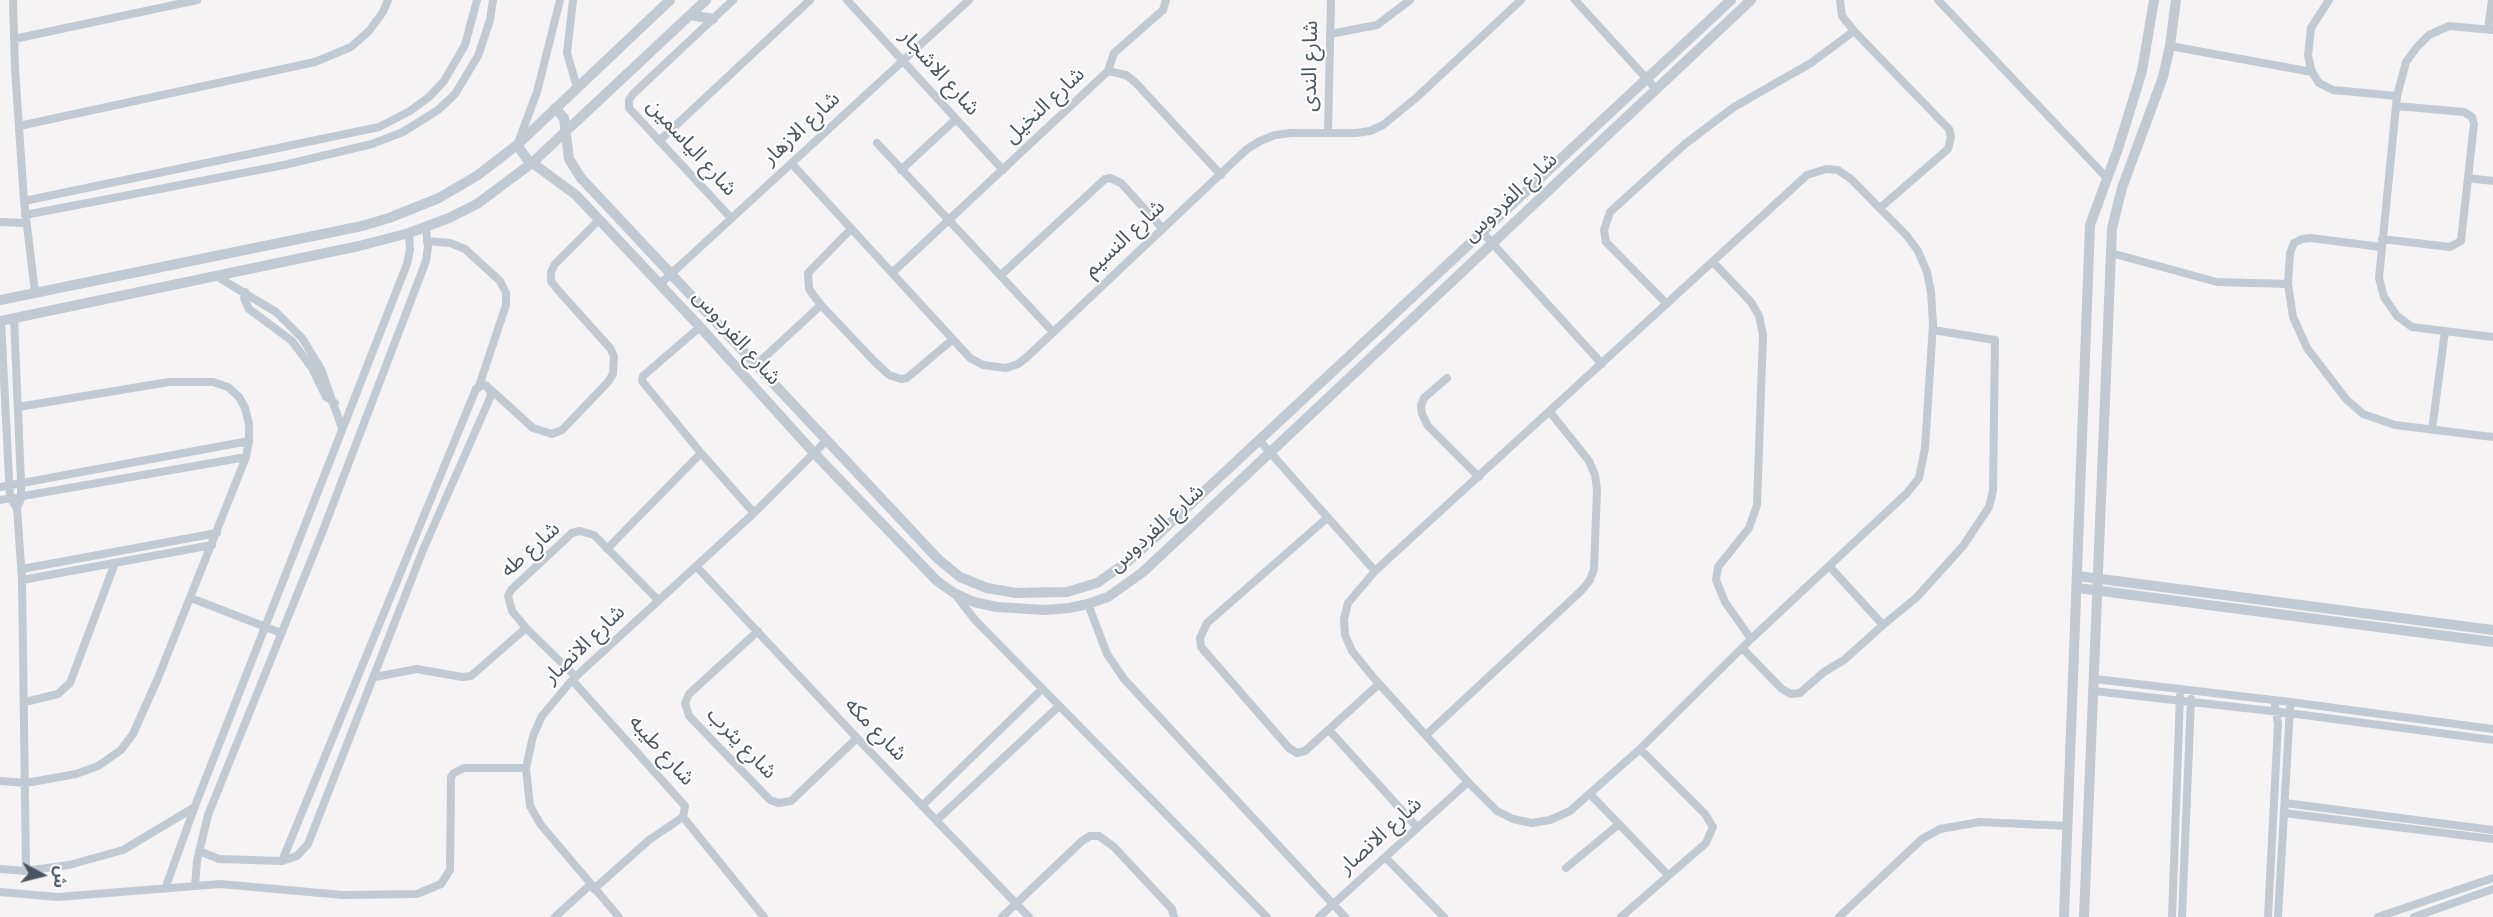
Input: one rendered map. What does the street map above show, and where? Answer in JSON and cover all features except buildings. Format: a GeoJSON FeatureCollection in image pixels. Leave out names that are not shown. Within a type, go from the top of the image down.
{"type":"FeatureCollection","features":[{"type":"Feature","properties":{"kind":"street"},"geometry":{"type":"LineString","coordinates":[[13,0],[25,219],[35,292]]}},
{"type":"Feature","properties":{"kind":"street"},"geometry":{"type":"LineString","coordinates":[[14,39],[197,0]]}},
{"type":"Feature","properties":{"kind":"street"},"geometry":{"type":"LineString","coordinates":[[19,126],[315,62],[351,47],[369,31],[383,12],[388,0]]}},
{"type":"Feature","properties":{"kind":"street"},"geometry":{"type":"LineString","coordinates":[[24,201],[379,127],[410,111],[429,97],[444,81],[465,45],[477,0]]}},
{"type":"Feature","properties":{"kind":"street"},"geometry":{"type":"LineString","coordinates":[[0,222],[25,219],[284,165],[372,144],[404,132],[438,110],[455,94],[478,56],[488,29],[493,0]]}},
{"type":"Feature","properties":{"kind":"street"},"geometry":{"type":"LineString","coordinates":[[517,145],[537,92],[560,0]]}},
{"type":"Feature","properties":{"kind":"street"},"geometry":{"type":"LineString","coordinates":[[573,0],[567,53],[577,87]]}},
{"type":"Feature","properties":{"kind":"street"},"geometry":{"type":"LineString","coordinates":[[0,300],[389,218],[439,198],[460,187],[517,145],[670,0]]}},
{"type":"Feature","properties":{"kind":"street"},"geometry":{"type":"LineString","coordinates":[[17,508],[4,486],[1,321],[218,277],[426,228],[477,204],[532,163],[706,0]]}},
{"type":"Feature","properties":{"kind":"street","name":"شارع الياسمين"},"geometry":{"type":"LineString","coordinates":[[731,218],[633,114],[629,108],[629,100],[733,0]]}},
{"type":"Feature","properties":{"kind":"street"},"geometry":{"type":"LineString","coordinates":[[659,141],[810,0]]}},
{"type":"Feature","properties":{"kind":"street","name":"شارع الاشجار"},"geometry":{"type":"LineString","coordinates":[[847,0],[1003,170]]}},
{"type":"Feature","properties":{"kind":"street","name":"شارع الازهار"},"geometry":{"type":"LineString","coordinates":[[660,284],[969,0]]}},
{"type":"Feature","properties":{"kind":"street"},"geometry":{"type":"LineString","coordinates":[[1108,71],[1114,53],[1162,9],[1166,0]]}},
{"type":"Feature","properties":{"kind":"street","name":"شارع الندى"},"geometry":{"type":"LineString","coordinates":[[1328,134],[1331,0]]}},
{"type":"Feature","properties":{"kind":"street"},"geometry":{"type":"LineString","coordinates":[[1330,34],[1377,26],[1410,0]]}},
{"type":"Feature","properties":{"kind":"street","name":"شارع النسيم"},"geometry":{"type":"LineString","coordinates":[[792,164],[970,358],[983,365],[1006,368],[1018,364],[1247,149],[1260,141],[1291,133],[1328,134],[1370,131],[1383,125],[1416,99],[1521,0]]}},
{"type":"Feature","properties":{"kind":"street"},"geometry":{"type":"LineString","coordinates":[[1575,0],[1656,89]]}},
{"type":"Feature","properties":{"kind":"street","name":"شارع الفردوس"},"geometry":{"type":"LineString","coordinates":[[555,108],[564,118],[567,129],[567,149],[574,168],[670,274],[938,559],[960,577],[987,588],[1034,593],[1080,590],[1110,575],[1143,548],[1731,0]]}},
{"type":"Feature","properties":{"kind":"street","name":"شارع الفردوس"},"geometry":{"type":"LineString","coordinates":[[517,145],[523,155],[565,186],[599,220],[919,564],[954,593],[974,602],[1020,610],[1045,610],[1088,604],[1108,597],[1143,572],[1751,0]]}},
{"type":"Feature","properties":{"kind":"street"},"geometry":{"type":"LineString","coordinates":[[1840,0],[1842,16],[1854,31],[1949,129],[1951,136],[1948,149],[1880,208]]}},
{"type":"Feature","properties":{"kind":"street"},"geometry":{"type":"LineString","coordinates":[[1938,0],[2107,178]]}},
{"type":"Feature","properties":{"kind":"street"},"geometry":{"type":"LineString","coordinates":[[2064,917],[2090,225],[2142,71],[2154,0]]}},
{"type":"Feature","properties":{"kind":"street"},"geometry":{"type":"LineString","coordinates":[[2084,917],[2112,228],[2122,188],[2163,77],[2176,0]]}},
{"type":"Feature","properties":{"kind":"street"},"geometry":{"type":"LineString","coordinates":[[2329,0],[2311,28],[2308,56],[2312,72],[2319,83],[2333,90],[2397,96]]}},
{"type":"Feature","properties":{"kind":"street"},"geometry":{"type":"LineString","coordinates":[[2492,0],[2491,29],[2449,26],[2429,36],[2417,46],[2406,62],[2397,96],[2379,278],[2384,297],[2397,316],[2412,327],[2493,337]]}},
{"type":"Feature","properties":{"kind":"street"},"geometry":{"type":"LineString","coordinates":[[690,15],[713,19]]}},
{"type":"Feature","properties":{"kind":"street"},"geometry":{"type":"LineString","coordinates":[[1709,21],[1719,30]]}},
{"type":"Feature","properties":{"kind":"street"},"geometry":{"type":"LineString","coordinates":[[1667,304],[1606,242],[1604,230],[1610,212],[1685,144],[1726,113],[1811,63],[1854,31]]}},
{"type":"Feature","properties":{"kind":"street"},"geometry":{"type":"LineString","coordinates":[[2170,46],[2312,72]]}},
{"type":"Feature","properties":{"kind":"street","name":"شارع النخيل"},"geometry":{"type":"LineString","coordinates":[[892,273],[1108,71],[1126,75],[1135,82],[1221,175]]}},
{"type":"Feature","properties":{"kind":"street"},"geometry":{"type":"LineString","coordinates":[[2396,106],[2469,113],[2474,124],[2461,241],[2455,246],[2302,239],[2294,243],[2290,253],[2288,284],[2293,317],[2307,348],[2346,399],[2363,414],[2381,422],[2493,437]]}},
{"type":"Feature","properties":{"kind":"street"},"geometry":{"type":"LineString","coordinates":[[901,170],[956,119]]}},
{"type":"Feature","properties":{"kind":"street"},"geometry":{"type":"LineString","coordinates":[[877,143],[1053,332]]}},
{"type":"Feature","properties":{"kind":"street"},"geometry":{"type":"LineString","coordinates":[[1838,170],[1851,178],[1880,208],[1918,251],[1927,272],[1931,292],[1933,330],[1925,448],[1919,478],[1907,494],[1751,639],[1640,749],[1570,811],[1550,820],[1532,823],[1513,819],[1497,811],[1379,684],[1352,651],[1346,635],[1344,619],[1348,603],[1375,571],[1807,175],[1816,171],[1838,170]]}},
{"type":"Feature","properties":{"kind":"street"},"geometry":{"type":"LineString","coordinates":[[1001,275],[1105,179],[1110,178],[1121,183],[1163,229]]}},
{"type":"Feature","properties":{"kind":"street"},"geometry":{"type":"LineString","coordinates":[[2468,178],[2493,181]]}},
{"type":"Feature","properties":{"kind":"street"},"geometry":{"type":"LineString","coordinates":[[479,386],[483,385],[490,389],[533,428],[552,434],[562,430],[608,382],[613,374],[614,356],[610,348],[557,289],[552,281],[551,272],[555,264],[599,220]]}},
{"type":"Feature","properties":{"kind":"street"},"geometry":{"type":"LineString","coordinates":[[195,886],[199,851],[208,815],[322,533],[426,261],[426,228]]}},
{"type":"Feature","properties":{"kind":"street"},"geometry":{"type":"LineString","coordinates":[[851,229],[808,273],[809,289],[821,305],[889,375],[901,379],[907,378],[952,340]]}},
{"type":"Feature","properties":{"kind":"street"},"geometry":{"type":"LineString","coordinates":[[165,889],[195,806],[407,264],[410,250],[409,233]]}},
{"type":"Feature","properties":{"kind":"street"},"geometry":{"type":"LineString","coordinates":[[1483,233],[1602,364]]}},
{"type":"Feature","properties":{"kind":"street"},"geometry":{"type":"LineString","coordinates":[[282,861],[479,386],[506,304],[506,292],[500,281],[465,249],[450,243],[427,241]]}},
{"type":"Feature","properties":{"kind":"street"},"geometry":{"type":"LineString","coordinates":[[2111,253],[2217,282],[2288,284]]}},
{"type":"Feature","properties":{"kind":"street"},"geometry":{"type":"LineString","coordinates":[[1713,262],[1751,302],[1759,316],[1763,335],[1757,505],[1749,528],[1718,567],[1716,580],[1725,602],[1751,639]]}},
{"type":"Feature","properties":{"kind":"street"},"geometry":{"type":"LineString","coordinates":[[139,272],[142,292]]}},
{"type":"Feature","properties":{"kind":"street"},"geometry":{"type":"LineString","coordinates":[[218,277],[276,312],[302,338],[321,369],[342,428]]}},
{"type":"Feature","properties":{"kind":"street"},"geometry":{"type":"LineString","coordinates":[[245,292],[244,298],[249,309],[292,341],[312,368],[326,397],[334,403]]}},
{"type":"Feature","properties":{"kind":"street"},"geometry":{"type":"LineString","coordinates":[[756,365],[821,305]]}},
{"type":"Feature","properties":{"kind":"street"},"geometry":{"type":"LineString","coordinates":[[14,318],[21,482],[21,496],[17,508],[22,569],[26,871]]}},
{"type":"Feature","properties":{"kind":"street"},"geometry":{"type":"LineString","coordinates":[[700,327],[643,375],[642,381],[700,453],[754,513]]}},
{"type":"Feature","properties":{"kind":"street"},"geometry":{"type":"LineString","coordinates":[[1742,648],[1782,688],[1791,694],[1800,693],[1824,672],[1844,660],[1917,597],[1963,546],[1989,507],[1993,491],[1995,340],[1933,330]]}},
{"type":"Feature","properties":{"kind":"street"},"geometry":{"type":"LineString","coordinates":[[2432,430],[2445,331]]}},
{"type":"Feature","properties":{"kind":"street"},"geometry":{"type":"LineString","coordinates":[[1447,378],[1424,398],[1421,406],[1422,414],[1428,426],[1479,477]]}},
{"type":"Feature","properties":{"kind":"street"},"geometry":{"type":"LineString","coordinates":[[0,781],[26,783],[76,774],[98,766],[121,750],[133,734],[217,533],[246,457],[249,441],[249,424],[245,408],[239,397],[228,387],[213,382],[169,382],[18,407]]}},
{"type":"Feature","properties":{"kind":"street"},"geometry":{"type":"LineString","coordinates":[[199,851],[219,859],[282,861],[297,856],[308,844],[423,550],[490,398],[490,389]]}},
{"type":"Feature","properties":{"kind":"street"},"geometry":{"type":"LineString","coordinates":[[1426,735],[1581,591],[1592,574],[1597,551],[1595,475],[1588,461],[1550,412]]}},
{"type":"Feature","properties":{"kind":"street","name":"شارع الانصار"},"geometry":{"type":"LineString","coordinates":[[619,917],[541,825],[530,806],[526,768],[533,736],[542,716],[574,678],[754,513],[827,440]]}},
{"type":"Feature","properties":{"kind":"street"},"geometry":{"type":"LineString","coordinates":[[4,486],[249,441]]}},
{"type":"Feature","properties":{"kind":"street"},"geometry":{"type":"LineString","coordinates":[[1260,441],[1375,571]]}},
{"type":"Feature","properties":{"kind":"street"},"geometry":{"type":"LineString","coordinates":[[608,549],[700,453]]}},
{"type":"Feature","properties":{"kind":"street"},"geometry":{"type":"LineString","coordinates":[[0,500],[246,457]]}},
{"type":"Feature","properties":{"kind":"street"},"geometry":{"type":"LineString","coordinates":[[1326,518],[1207,623],[1200,638],[1201,647],[1289,748],[1297,753],[1305,751],[1379,684]]}},
{"type":"Feature","properties":{"kind":"street","name":"شارع طه"},"geometry":{"type":"LineString","coordinates":[[574,678],[526,628],[509,603],[508,596],[511,590],[572,533],[580,531],[594,535],[658,600]]}},
{"type":"Feature","properties":{"kind":"street"},"geometry":{"type":"LineString","coordinates":[[22,569],[217,533]]}},
{"type":"Feature","properties":{"kind":"street"},"geometry":{"type":"LineString","coordinates":[[22,580],[212,545]]}},
{"type":"Feature","properties":{"kind":"street"},"geometry":{"type":"LineString","coordinates":[[25,702],[58,694],[70,683],[115,562]]}},
{"type":"Feature","properties":{"kind":"street","name":"شارع مكه"},"geometry":{"type":"LineString","coordinates":[[696,566],[856,738],[938,819],[1029,917]]}},
{"type":"Feature","properties":{"kind":"street"},"geometry":{"type":"LineString","coordinates":[[1830,567],[1883,625]]}},
{"type":"Feature","properties":{"kind":"street"},"geometry":{"type":"LineString","coordinates":[[2078,576],[2493,630]]}},
{"type":"Feature","properties":{"kind":"street"},"geometry":{"type":"LineString","coordinates":[[2078,588],[2493,642]]}},
{"type":"Feature","properties":{"kind":"street"},"geometry":{"type":"LineString","coordinates":[[954,593],[975,620],[1267,917]]}},
{"type":"Feature","properties":{"kind":"street"},"geometry":{"type":"LineString","coordinates":[[191,598],[281,633]]}},
{"type":"Feature","properties":{"kind":"street"},"geometry":{"type":"LineString","coordinates":[[1088,604],[1107,654],[1124,679],[1346,917]]}},
{"type":"Feature","properties":{"kind":"street"},"geometry":{"type":"LineString","coordinates":[[375,677],[417,669],[467,677],[474,674],[526,628]]}},
{"type":"Feature","properties":{"kind":"street","name":"شارع يثرب"},"geometry":{"type":"LineString","coordinates":[[758,631],[689,694],[685,704],[689,716],[770,800],[778,803],[791,801],[856,738]]}},
{"type":"Feature","properties":{"kind":"street"},"geometry":{"type":"LineString","coordinates":[[245,678],[260,685]]}},
{"type":"Feature","properties":{"kind":"street","name":"شارع طيبه"},"geometry":{"type":"LineString","coordinates":[[555,917],[649,840],[683,817],[685,812],[683,802],[574,678]]}},
{"type":"Feature","properties":{"kind":"street"},"geometry":{"type":"LineString","coordinates":[[2095,679],[2493,729]]}},
{"type":"Feature","properties":{"kind":"street"},"geometry":{"type":"LineString","coordinates":[[923,805],[1042,689]]}},
{"type":"Feature","properties":{"kind":"street"},"geometry":{"type":"LineString","coordinates":[[2172,917],[2181,689]]}},
{"type":"Feature","properties":{"kind":"street"},"geometry":{"type":"LineString","coordinates":[[2182,917],[2191,690]]}},
{"type":"Feature","properties":{"kind":"street"},"geometry":{"type":"LineString","coordinates":[[2094,691],[2289,713],[2493,740]]}},
{"type":"Feature","properties":{"kind":"street"},"geometry":{"type":"LineString","coordinates":[[2268,917],[2278,729],[2276,700]]}},
{"type":"Feature","properties":{"kind":"street"},"geometry":{"type":"LineString","coordinates":[[2278,917],[2290,702]]}},
{"type":"Feature","properties":{"kind":"street"},"geometry":{"type":"LineString","coordinates":[[938,819],[1059,706]]}},
{"type":"Feature","properties":{"kind":"street"},"geometry":{"type":"LineString","coordinates":[[1329,730],[1417,827]]}},
{"type":"Feature","properties":{"kind":"street"},"geometry":{"type":"LineString","coordinates":[[1621,917],[1706,843],[1713,827],[1705,814],[1640,749]]}},
{"type":"Feature","properties":{"kind":"street"},"geometry":{"type":"LineString","coordinates":[[0,892],[58,897],[220,884],[368,896],[417,894],[441,884],[450,870],[451,777],[464,768],[526,768]]}},
{"type":"Feature","properties":{"kind":"street","name":"شارع الانصار"},"geometry":{"type":"LineString","coordinates":[[1319,917],[1468,782]]}},
{"type":"Feature","properties":{"kind":"street"},"geometry":{"type":"LineString","coordinates":[[1590,794],[1668,875]]}},
{"type":"Feature","properties":{"kind":"street"},"geometry":{"type":"LineString","coordinates":[[2284,803],[2493,830]]}},
{"type":"Feature","properties":{"kind":"street"},"geometry":{"type":"LineString","coordinates":[[0,869],[26,871],[69,865],[123,850],[195,806]]}},
{"type":"Feature","properties":{"kind":"street"},"geometry":{"type":"LineString","coordinates":[[2284,813],[2493,839]]}},
{"type":"Feature","properties":{"kind":"street"},"geometry":{"type":"LineString","coordinates":[[683,817],[764,917]]}},
{"type":"Feature","properties":{"kind":"street"},"geometry":{"type":"LineString","coordinates":[[1839,917],[1922,839],[1940,829],[1980,822],[2068,826]]}},
{"type":"Feature","properties":{"kind":"street"},"geometry":{"type":"LineString","coordinates":[[1566,868],[1619,824]]}},
{"type":"Feature","properties":{"kind":"street"},"geometry":{"type":"LineString","coordinates":[[1002,917],[1090,836],[1099,836],[1114,846],[1172,909],[1174,917]]}},
{"type":"Feature","properties":{"kind":"street"},"geometry":{"type":"LineString","coordinates":[[1385,857],[1444,917]]}},
{"type":"Feature","properties":{"kind":"street"},"geometry":{"type":"LineString","coordinates":[[2378,917],[2493,878]]}},
{"type":"Feature","properties":{"kind":"street"},"geometry":{"type":"LineString","coordinates":[[2414,917],[2493,889]]}}]}
